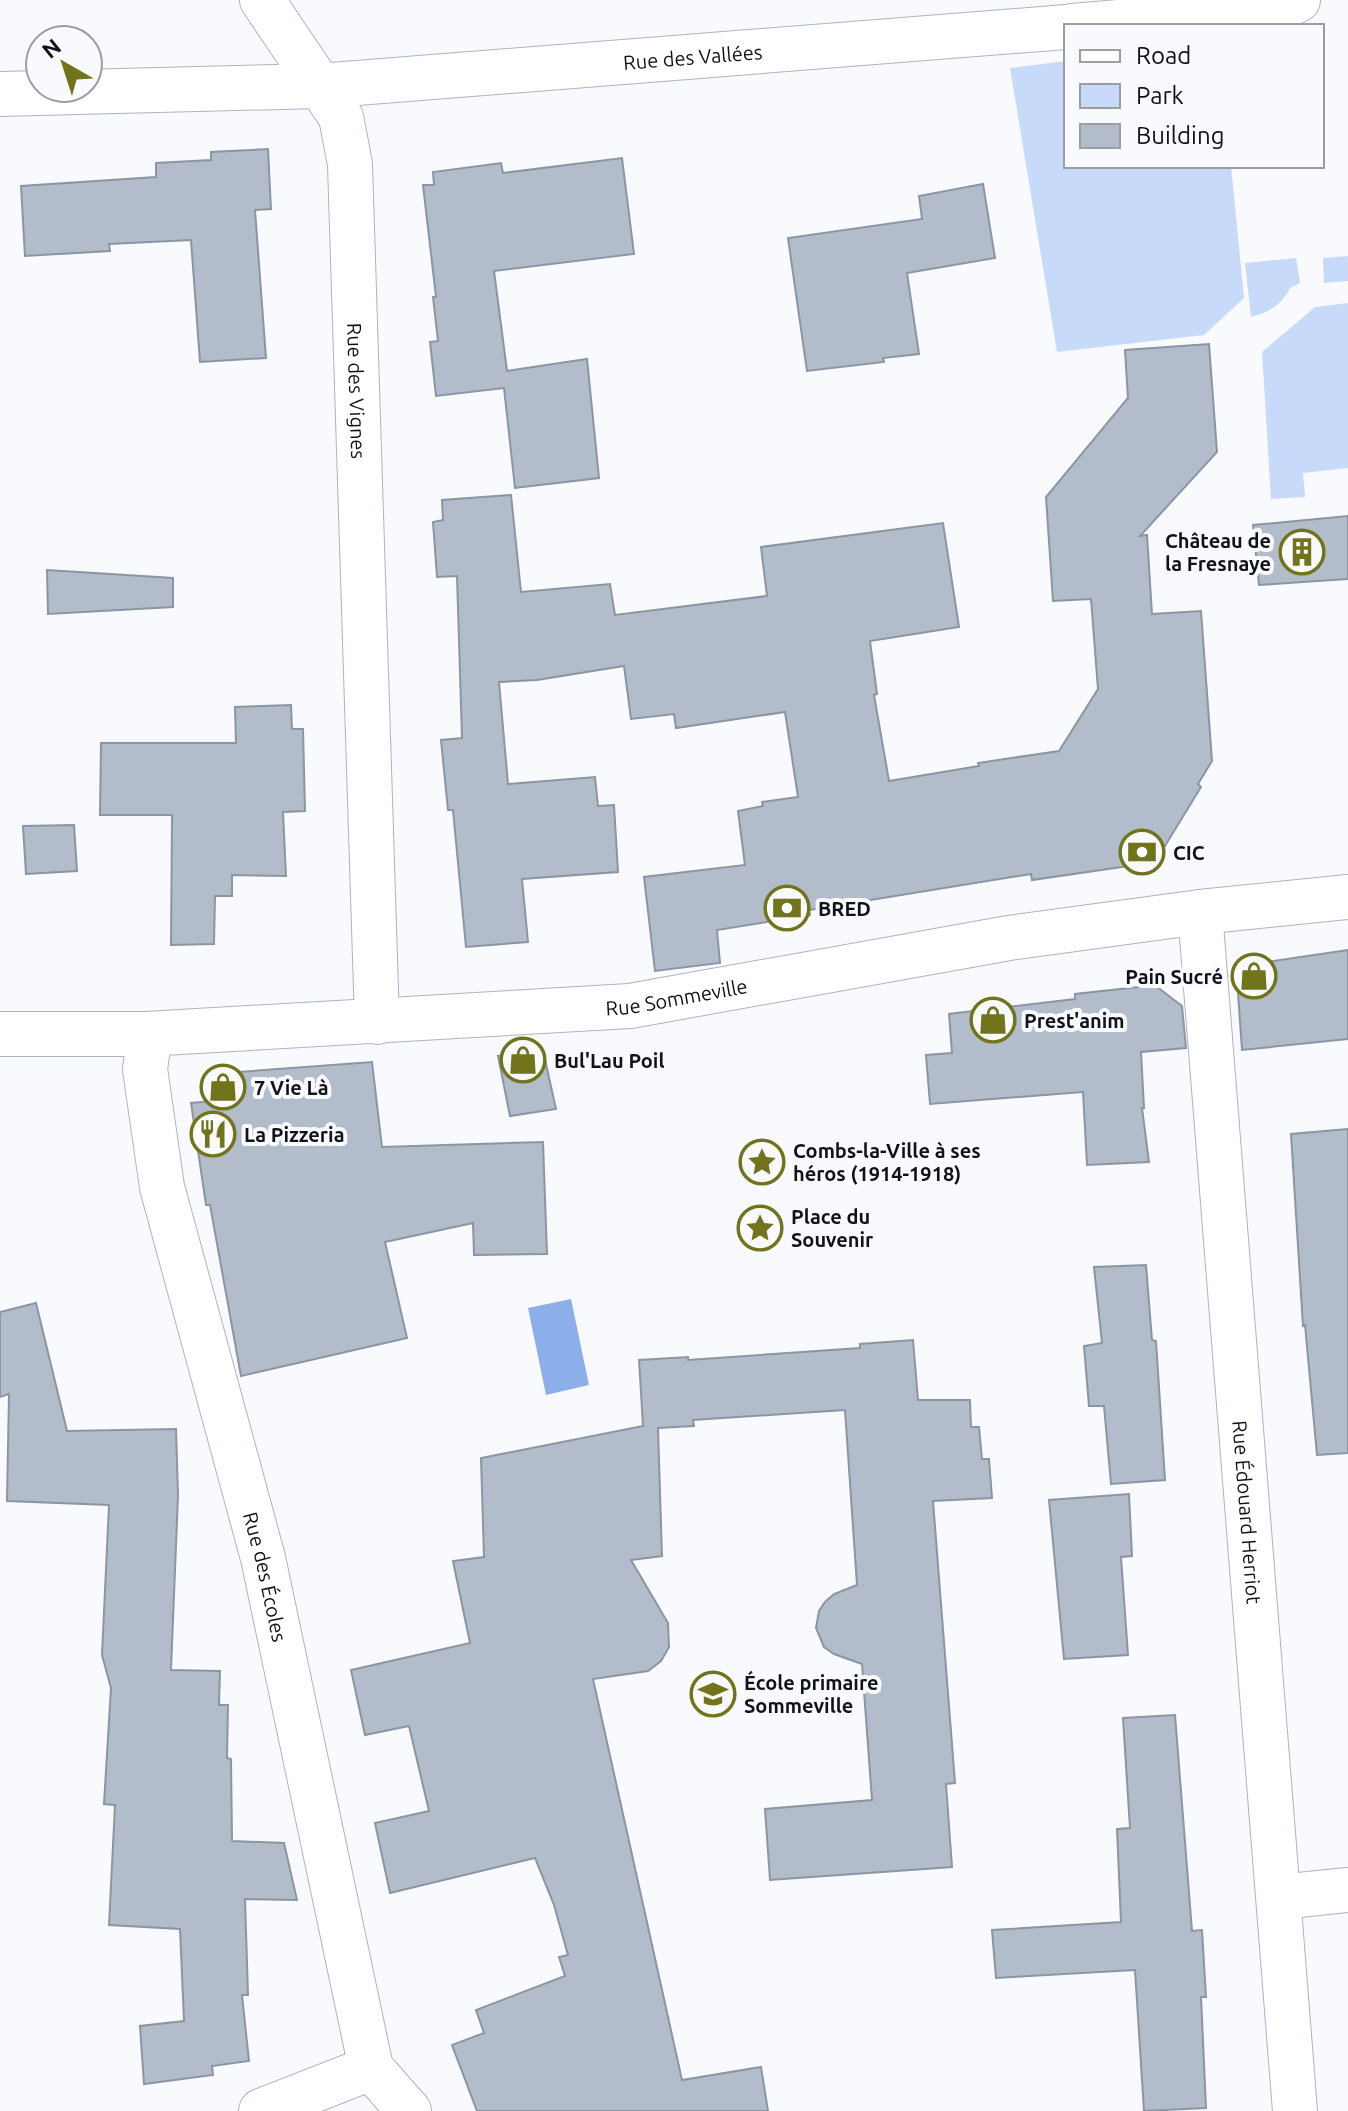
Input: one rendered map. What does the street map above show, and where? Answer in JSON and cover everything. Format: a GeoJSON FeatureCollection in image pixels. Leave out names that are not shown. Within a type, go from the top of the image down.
{"type":"FeatureCollection","features":[{"type":"Feature","properties":{"kind":"street","name":"Rue des Vignes"},"geometry":{"type":"LineString","coordinates":[[262,0],[341,117],[350,164],[377,1022]]}},
{"type":"Feature","properties":{"kind":"street"},"geometry":{"type":"LineString","coordinates":[[1095,24],[1282,8],[1298,0]]}},
{"type":"Feature","properties":{"kind":"street","name":"Rue des Vallées"},"geometry":{"type":"LineString","coordinates":[[319,86],[1064,27]]}},
{"type":"Feature","properties":{"kind":"street"},"geometry":{"type":"LineString","coordinates":[[0,94],[319,86]]}},
{"type":"Feature","properties":{"kind":"street","name":"Rue Sommeville"},"geometry":{"type":"LineString","coordinates":[[0,1034],[146,1034],[630,1006],[1009,938],[1200,912],[1348,897]]}},
{"type":"Feature","properties":{"kind":"street","name":"Rue Édouard Herriot"},"geometry":{"type":"LineString","coordinates":[[1200,912],[1295,2111]]}},
{"type":"Feature","properties":{"kind":"street","name":"Rue des Écoles"},"geometry":{"type":"LineString","coordinates":[[146,1034],[145,1069],[162,1187],[263,1558],[371,2068],[409,2111]]}},
{"type":"Feature","properties":{"kind":"street"},"geometry":{"type":"LineString","coordinates":[[1280,1897],[1348,1890]]}},
{"type":"Feature","properties":{"kind":"street"},"geometry":{"type":"LineString","coordinates":[[261,2111],[371,2068]]}},
{"type":"Feature","properties":{"kind":"green space"},"geometry":{"type":"Polygon","coordinates":[[[1064,61],[1064,168],[1231,168],[1244,298],[1204,335],[1057,352],[1010,68],[1064,61]]]}},
{"type":"Feature","properties":{"kind":"green space"},"geometry":{"type":"Polygon","coordinates":[[[1348,256],[1348,281],[1324,283],[1323,258],[1348,256]]]}},
{"type":"Feature","properties":{"kind":"green space"},"geometry":{"type":"Polygon","coordinates":[[[1296,258],[1300,283],[1290,288],[1274,307],[1251,317],[1245,263],[1296,258]]]}},
{"type":"Feature","properties":{"kind":"green space"},"geometry":{"type":"Polygon","coordinates":[[[1348,303],[1348,468],[1303,473],[1305,497],[1271,499],[1262,352],[1315,307],[1348,303]]]}},
{"type":"Feature","properties":{"kind":"water"},"geometry":{"type":"Polygon","coordinates":[[[571,1299],[589,1385],[546,1395],[528,1308],[571,1299]]]}},
{"type":"Feature","properties":{"kind":"building"},"geometry":{"type":"Polygon","coordinates":[[[268,149],[271,209],[255,210],[266,358],[200,362],[191,240],[109,244],[110,251],[25,256],[21,186],[156,177],[156,163],[211,160],[211,152],[268,149]]]}},
{"type":"Feature","properties":{"kind":"building"},"geometry":{"type":"Polygon","coordinates":[[[622,158],[634,254],[494,271],[507,371],[587,359],[599,478],[515,488],[504,388],[436,396],[430,342],[438,341],[433,297],[436,297],[423,185],[434,185],[433,172],[501,163],[503,173],[622,158]]]}},
{"type":"Feature","properties":{"kind":"building"},"geometry":{"type":"Polygon","coordinates":[[[983,184],[995,258],[907,273],[919,354],[883,358],[884,362],[807,371],[788,238],[922,219],[919,196],[983,184]]]}},
{"type":"Feature","properties":{"kind":"building"},"geometry":{"type":"Polygon","coordinates":[[[1209,344],[1217,452],[1140,536],[1147,535],[1152,614],[1201,611],[1212,761],[1198,784],[1201,787],[1165,846],[1160,843],[1149,863],[1032,880],[1031,874],[809,910],[810,915],[717,930],[720,963],[655,971],[644,877],[745,865],[738,811],[763,806],[762,802],[798,797],[785,712],[676,728],[674,714],[631,719],[624,666],[537,680],[499,682],[508,784],[595,777],[598,806],[614,805],[618,872],[522,879],[528,942],[466,947],[453,810],[448,810],[441,740],[462,738],[457,576],[437,577],[433,522],[443,520],[442,500],[511,495],[521,592],[610,584],[615,615],[767,596],[761,547],[943,523],[959,627],[870,641],[877,694],[874,695],[889,781],[1059,751],[1098,689],[1091,599],[1053,601],[1046,497],[1128,398],[1125,350],[1209,344]]]}},
{"type":"Feature","properties":{"kind":"building","name":"Château de la Fresnaye"},"geometry":{"type":"Polygon","coordinates":[[[1348,516],[1348,579],[1259,585],[1253,525],[1348,516]]]}},
{"type":"Feature","properties":{"kind":"building"},"geometry":{"type":"Polygon","coordinates":[[[47,570],[173,578],[173,607],[48,614],[47,570]]]}},
{"type":"Feature","properties":{"kind":"building"},"geometry":{"type":"Polygon","coordinates":[[[291,705],[292,729],[303,729],[305,811],[283,812],[286,876],[232,875],[232,896],[215,896],[214,944],[171,945],[172,815],[100,815],[101,743],[236,743],[235,707],[291,705]]]}},
{"type":"Feature","properties":{"kind":"building"},"geometry":{"type":"Polygon","coordinates":[[[74,825],[77,871],[26,874],[23,826],[74,825]]]}},
{"type":"Feature","properties":{"kind":"building"},"geometry":{"type":"Polygon","coordinates":[[[1348,950],[1348,1039],[1242,1050],[1237,979],[1253,964],[1348,950]]]}},
{"type":"Feature","properties":{"kind":"building"},"geometry":{"type":"Polygon","coordinates":[[[1156,986],[1182,1006],[1186,1048],[1141,1052],[1142,1108],[1149,1162],[1087,1165],[1083,1092],[930,1104],[926,1055],[952,1053],[949,1014],[1075,999],[1075,994],[1156,986]]]}},
{"type":"Feature","properties":{"kind":"building"},"geometry":{"type":"Polygon","coordinates":[[[544,1055],[556,1109],[510,1116],[498,1056],[544,1055]]]}},
{"type":"Feature","properties":{"kind":"building"},"geometry":{"type":"Polygon","coordinates":[[[372,1062],[382,1147],[543,1142],[547,1254],[474,1255],[473,1223],[385,1242],[407,1338],[241,1376],[210,1205],[206,1205],[191,1103],[214,1101],[211,1074],[372,1062]]]}},
{"type":"Feature","properties":{"kind":"building"},"geometry":{"type":"Polygon","coordinates":[[[1348,1129],[1348,1453],[1317,1455],[1303,1326],[1291,1134],[1348,1129]]]}},
{"type":"Feature","properties":{"kind":"building"},"geometry":{"type":"Polygon","coordinates":[[[1146,1265],[1152,1340],[1156,1341],[1165,1480],[1111,1484],[1104,1406],[1089,1406],[1084,1346],[1102,1343],[1094,1267],[1146,1265]]]}},
{"type":"Feature","properties":{"kind":"building"},"geometry":{"type":"Polygon","coordinates":[[[36,1303],[67,1431],[176,1429],[178,1495],[171,1670],[220,1671],[219,1705],[228,1705],[227,1758],[231,1759],[232,1841],[284,1843],[297,1900],[245,1899],[248,1995],[242,1995],[249,2061],[212,2066],[213,2075],[144,2084],[140,2026],[184,2021],[180,1929],[109,1925],[115,1805],[104,1804],[111,1688],[102,1655],[109,1505],[7,1501],[9,1394],[0,1397],[0,1312],[36,1303]]]}},
{"type":"Feature","properties":{"kind":"building"},"geometry":{"type":"Polygon","coordinates":[[[913,1340],[918,1400],[970,1400],[971,1427],[979,1427],[982,1459],[989,1459],[992,1498],[933,1501],[955,1783],[946,1784],[952,1867],[770,1880],[765,1809],[872,1800],[862,1664],[824,1647],[816,1628],[819,1611],[825,1602],[834,1594],[857,1585],[845,1410],[693,1420],[694,1426],[658,1428],[662,1556],[631,1560],[668,1623],[669,1647],[661,1661],[648,1671],[593,1679],[682,2080],[761,2067],[768,2111],[477,2111],[452,2045],[484,2033],[476,2010],[565,1976],[559,1957],[568,1955],[554,1905],[535,1858],[390,1893],[375,1823],[429,1811],[409,1726],[365,1735],[351,1670],[470,1643],[453,1561],[484,1557],[481,1458],[643,1426],[639,1360],[688,1357],[688,1360],[860,1348],[860,1344],[913,1340]]]}},
{"type":"Feature","properties":{"kind":"building"},"geometry":{"type":"Polygon","coordinates":[[[1129,1494],[1132,1556],[1121,1557],[1128,1655],[1064,1659],[1049,1500],[1129,1494]]]}},
{"type":"Feature","properties":{"kind":"building"},"geometry":{"type":"Polygon","coordinates":[[[1175,1715],[1192,1931],[1202,1930],[1206,1997],[1201,1997],[1206,2108],[1144,2111],[1135,1970],[996,1978],[992,1930],[1121,1922],[1117,1829],[1130,1828],[1123,1718],[1175,1715]]]}},
{"type":"Feature","properties":{"kind":"place","name":"Château de la Fresnaye"},"geometry":{"type":"Point","coordinates":[1302,552]}},
{"type":"Feature","properties":{"kind":"place","name":"CIC"},"geometry":{"type":"Point","coordinates":[1142,852]}},
{"type":"Feature","properties":{"kind":"place","name":"BRED"},"geometry":{"type":"Point","coordinates":[787,908]}},
{"type":"Feature","properties":{"kind":"place","name":"Pain Sucré"},"geometry":{"type":"Point","coordinates":[1254,976]}},
{"type":"Feature","properties":{"kind":"place","name":"Prest'anim"},"geometry":{"type":"Point","coordinates":[993,1020]}},
{"type":"Feature","properties":{"kind":"place","name":"Bul'Lau Poil"},"geometry":{"type":"Point","coordinates":[523,1060]}},
{"type":"Feature","properties":{"kind":"place","name":"7 Vie Là"},"geometry":{"type":"Point","coordinates":[223,1087]}},
{"type":"Feature","properties":{"kind":"place","name":"La Pizzeria"},"geometry":{"type":"Point","coordinates":[213,1134]}},
{"type":"Feature","properties":{"kind":"place","name":"Combs-la-Ville à ses héros (1914-1918)"},"geometry":{"type":"Point","coordinates":[762,1162]}},
{"type":"Feature","properties":{"kind":"place","name":"Place du Souvenir"},"geometry":{"type":"Point","coordinates":[760,1228]}},
{"type":"Feature","properties":{"kind":"place","name":"École primaire Sommeville"},"geometry":{"type":"Point","coordinates":[713,1694]}}]}
